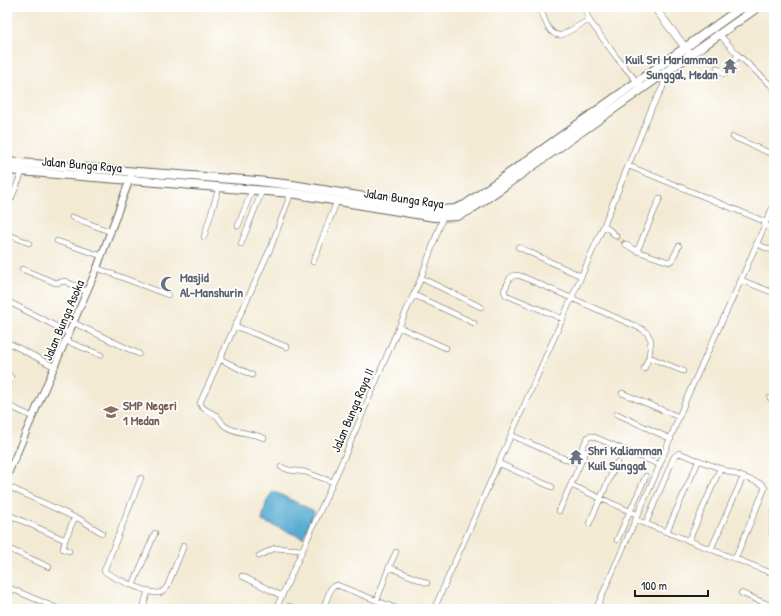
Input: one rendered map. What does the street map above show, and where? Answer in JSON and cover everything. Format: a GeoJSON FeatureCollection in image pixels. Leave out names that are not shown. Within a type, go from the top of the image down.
{"type":"FeatureCollection","features":[{"type":"Feature","properties":{"kind":"main road"},"geometry":{"type":"LineString","coordinates":[[654,7],[691,55]]}},
{"type":"Feature","properties":{"kind":"main road","name":"Jalan Bunga Raya"},"geometry":{"type":"LineString","coordinates":[[7,162],[293,185],[343,199],[434,217],[456,216],[470,210],[639,85],[662,63],[742,7]]}},
{"type":"Feature","properties":{"kind":"main road","name":"Jalan Bunga Raya"},"geometry":{"type":"LineString","coordinates":[[639,85],[665,72],[691,55],[758,7]]}},
{"type":"Feature","properties":{"kind":"main road","name":"Jalan Bunga Raya"},"geometry":{"type":"LineString","coordinates":[[7,170],[23,170],[291,193],[448,211],[455,210],[465,205],[563,140]]}},
{"type":"Feature","properties":{"kind":"street"},"geometry":{"type":"LineString","coordinates":[[540,7],[551,32],[558,35],[562,35],[589,20]]}},
{"type":"Feature","properties":{"kind":"street"},"geometry":{"type":"LineString","coordinates":[[584,7],[589,20],[639,85]]}},
{"type":"Feature","properties":{"kind":"street"},"geometry":{"type":"LineString","coordinates":[[719,34],[738,55],[774,88]]}},
{"type":"Feature","properties":{"kind":"street"},"geometry":{"type":"LineString","coordinates":[[717,68],[724,74],[726,73],[738,55]]}},
{"type":"Feature","properties":{"kind":"street"},"geometry":{"type":"LineString","coordinates":[[434,609],[572,299],[629,166],[652,107],[663,87],[665,72],[662,63]]}},
{"type":"Feature","properties":{"kind":"street"},"geometry":{"type":"LineString","coordinates":[[733,137],[774,155]]}},
{"type":"Feature","properties":{"kind":"street"},"geometry":{"type":"LineString","coordinates":[[629,166],[774,228]]}},
{"type":"Feature","properties":{"kind":"street"},"geometry":{"type":"LineString","coordinates":[[11,199],[23,170]]}},
{"type":"Feature","properties":{"kind":"street","name":"Jalan Bunga Asoka"},"geometry":{"type":"LineString","coordinates":[[7,476],[10,463],[33,417],[112,232],[133,172]]}},
{"type":"Feature","properties":{"kind":"street"},"geometry":{"type":"LineString","coordinates":[[204,238],[219,187]]}},
{"type":"Feature","properties":{"kind":"street"},"geometry":{"type":"LineString","coordinates":[[238,226],[252,190]]}},
{"type":"Feature","properties":{"kind":"street"},"geometry":{"type":"LineString","coordinates":[[241,244],[262,191]]}},
{"type":"Feature","properties":{"kind":"street"},"geometry":{"type":"LineString","coordinates":[[264,438],[230,428],[221,422],[217,416],[201,407],[200,403],[271,247],[291,193]]}},
{"type":"Feature","properties":{"kind":"street"},"geometry":{"type":"LineString","coordinates":[[638,251],[660,198]]}},
{"type":"Feature","properties":{"kind":"street"},"geometry":{"type":"LineString","coordinates":[[313,262],[343,199]]}},
{"type":"Feature","properties":{"kind":"street"},"geometry":{"type":"LineString","coordinates":[[596,609],[660,465],[679,417],[774,204]]}},
{"type":"Feature","properties":{"kind":"street"},"geometry":{"type":"LineString","coordinates":[[72,217],[112,232]]}},
{"type":"Feature","properties":{"kind":"street","name":"Jalan Bunga Raya II"},"geometry":{"type":"LineString","coordinates":[[276,609],[414,295],[437,237],[443,217]]}},
{"type":"Feature","properties":{"kind":"street"},"geometry":{"type":"LineString","coordinates":[[604,225],[616,236]]}},
{"type":"Feature","properties":{"kind":"street"},"geometry":{"type":"LineString","coordinates":[[7,234],[29,243]]}},
{"type":"Feature","properties":{"kind":"street"},"geometry":{"type":"LineString","coordinates":[[57,241],[102,256]]}},
{"type":"Feature","properties":{"kind":"street"},"geometry":{"type":"LineString","coordinates":[[625,244],[638,251],[669,262],[672,260],[679,246]]}},
{"type":"Feature","properties":{"kind":"street"},"geometry":{"type":"LineString","coordinates":[[756,244],[774,251]]}},
{"type":"Feature","properties":{"kind":"street"},"geometry":{"type":"LineString","coordinates":[[518,247],[581,276]]}},
{"type":"Feature","properties":{"kind":"street"},"geometry":{"type":"LineString","coordinates":[[97,268],[168,295]]}},
{"type":"Feature","properties":{"kind":"street"},"geometry":{"type":"LineString","coordinates":[[22,269],[56,283],[65,282],[87,292]]}},
{"type":"Feature","properties":{"kind":"street"},"geometry":{"type":"LineString","coordinates":[[563,319],[506,295],[504,291],[512,275],[518,275],[642,329],[652,340],[649,357],[644,369]]}},
{"type":"Feature","properties":{"kind":"street"},"geometry":{"type":"LineString","coordinates":[[421,278],[481,307]]}},
{"type":"Feature","properties":{"kind":"street"},"geometry":{"type":"LineString","coordinates":[[741,280],[774,293]]}},
{"type":"Feature","properties":{"kind":"street"},"geometry":{"type":"LineString","coordinates":[[414,295],[474,323]]}},
{"type":"Feature","properties":{"kind":"street"},"geometry":{"type":"LineString","coordinates":[[7,301],[69,333]]}},
{"type":"Feature","properties":{"kind":"street"},"geometry":{"type":"LineString","coordinates":[[74,323],[139,354]]}},
{"type":"Feature","properties":{"kind":"street"},"geometry":{"type":"LineString","coordinates":[[235,326],[287,347]]}},
{"type":"Feature","properties":{"kind":"street"},"geometry":{"type":"LineString","coordinates":[[399,327],[446,348]]}},
{"type":"Feature","properties":{"kind":"street"},"geometry":{"type":"LineString","coordinates":[[66,341],[101,355]]}},
{"type":"Feature","properties":{"kind":"street"},"geometry":{"type":"LineString","coordinates":[[7,342],[55,367]]}},
{"type":"Feature","properties":{"kind":"street"},"geometry":{"type":"LineString","coordinates":[[649,357],[683,371]]}},
{"type":"Feature","properties":{"kind":"street"},"geometry":{"type":"LineString","coordinates":[[220,359],[252,375]]}},
{"type":"Feature","properties":{"kind":"street"},"geometry":{"type":"LineString","coordinates":[[7,373],[11,377],[7,386]]}},
{"type":"Feature","properties":{"kind":"street"},"geometry":{"type":"LineString","coordinates":[[622,393],[679,417]]}},
{"type":"Feature","properties":{"kind":"street"},"geometry":{"type":"LineString","coordinates":[[7,405],[33,417]]}},
{"type":"Feature","properties":{"kind":"street"},"geometry":{"type":"LineString","coordinates":[[617,414],[671,439]]}},
{"type":"Feature","properties":{"kind":"street"},"geometry":{"type":"LineString","coordinates":[[511,435],[572,462],[576,460],[588,437],[592,436],[660,465]]}},
{"type":"Feature","properties":{"kind":"street"},"geometry":{"type":"LineString","coordinates":[[560,511],[586,451]]}},
{"type":"Feature","properties":{"kind":"street"},"geometry":{"type":"LineString","coordinates":[[646,523],[676,454],[682,453],[762,484],[765,488],[735,559]]}},
{"type":"Feature","properties":{"kind":"street"},"geometry":{"type":"LineString","coordinates":[[667,531],[699,460]]}},
{"type":"Feature","properties":{"kind":"street"},"geometry":{"type":"LineString","coordinates":[[589,524],[617,462]]}},
{"type":"Feature","properties":{"kind":"street"},"geometry":{"type":"LineString","coordinates":[[498,463],[552,487]]}},
{"type":"Feature","properties":{"kind":"street"},"geometry":{"type":"LineString","coordinates":[[281,467],[289,470],[305,472],[332,482]]}},
{"type":"Feature","properties":{"kind":"street"},"geometry":{"type":"LineString","coordinates":[[689,540],[720,469]]}},
{"type":"Feature","properties":{"kind":"street"},"geometry":{"type":"LineString","coordinates":[[618,540],[646,476]]}},
{"type":"Feature","properties":{"kind":"street"},"geometry":{"type":"LineString","coordinates":[[711,549],[743,477]]}},
{"type":"Feature","properties":{"kind":"street"},"geometry":{"type":"LineString","coordinates":[[141,478],[103,569],[105,572],[133,585],[158,593],[162,592],[167,587],[184,545]]}},
{"type":"Feature","properties":{"kind":"street"},"geometry":{"type":"LineString","coordinates":[[571,485],[630,512],[646,523],[774,574]]}},
{"type":"Feature","properties":{"kind":"street"},"geometry":{"type":"LineString","coordinates":[[7,486],[78,518],[102,533]]}},
{"type":"Feature","properties":{"kind":"street"},"geometry":{"type":"LineString","coordinates":[[772,534],[774,511]]}},
{"type":"Feature","properties":{"kind":"street"},"geometry":{"type":"LineString","coordinates":[[7,514],[65,540]]}},
{"type":"Feature","properties":{"kind":"street"},"geometry":{"type":"LineString","coordinates":[[69,551],[64,549],[65,540],[74,519],[76,518]]}},
{"type":"Feature","properties":{"kind":"street"},"geometry":{"type":"LineString","coordinates":[[133,585],[155,533]]}},
{"type":"Feature","properties":{"kind":"street"},"geometry":{"type":"LineString","coordinates":[[7,548],[48,566]]}},
{"type":"Feature","properties":{"kind":"street"},"geometry":{"type":"LineString","coordinates":[[258,556],[275,548],[302,550]]}},
{"type":"Feature","properties":{"kind":"street"},"geometry":{"type":"LineString","coordinates":[[377,600],[396,552]]}},
{"type":"Feature","properties":{"kind":"street"},"geometry":{"type":"LineString","coordinates":[[390,567],[427,583]]}},
{"type":"Feature","properties":{"kind":"street"},"geometry":{"type":"LineString","coordinates":[[242,576],[282,596]]}},
{"type":"Feature","properties":{"kind":"street"},"geometry":{"type":"LineString","coordinates":[[323,609],[331,588],[337,585],[398,609]]}},
{"type":"Feature","properties":{"kind":"street"},"geometry":{"type":"LineString","coordinates":[[7,587],[59,609]]}},
{"type":"Feature","properties":{"kind":"street"},"geometry":{"type":"LineString","coordinates":[[143,609],[148,590]]}},
{"type":"Feature","properties":{"kind":"street"},"geometry":{"type":"LineString","coordinates":[[741,593],[774,607]]}},
{"type":"Feature","properties":{"kind":"street"},"geometry":{"type":"LineString","coordinates":[[289,606],[296,609]]}},
{"type":"Feature","properties":{"kind":"street"},"geometry":{"type":"LineString","coordinates":[[7,607],[12,609]]}},
{"type":"Feature","properties":{"kind":"water"},"geometry":{"type":"Polygon","coordinates":[[[273,491],[314,511],[303,538],[262,521],[266,503],[273,491]]]}},
{"type":"Feature","properties":{"kind":"tunnel"},"geometry":{"type":"LineString","coordinates":[[616,236],[625,244]]}},
{"type":"Feature","properties":{"kind":"place","name":"Kuil Sri Mariamman Sunggal, Medan"},"geometry":{"type":"Point","coordinates":[730,66]}},
{"type":"Feature","properties":{"kind":"place","name":"Masjid Al-Manshurin"},"geometry":{"type":"Point","coordinates":[168,284]}},
{"type":"Feature","properties":{"kind":"place","name":"SMP Negeri 1 Medan"},"geometry":{"type":"Point","coordinates":[111,412]}},
{"type":"Feature","properties":{"kind":"place","name":"Shri Kaliamman Kuil Sunggal"},"geometry":{"type":"Point","coordinates":[576,457]}}]}
